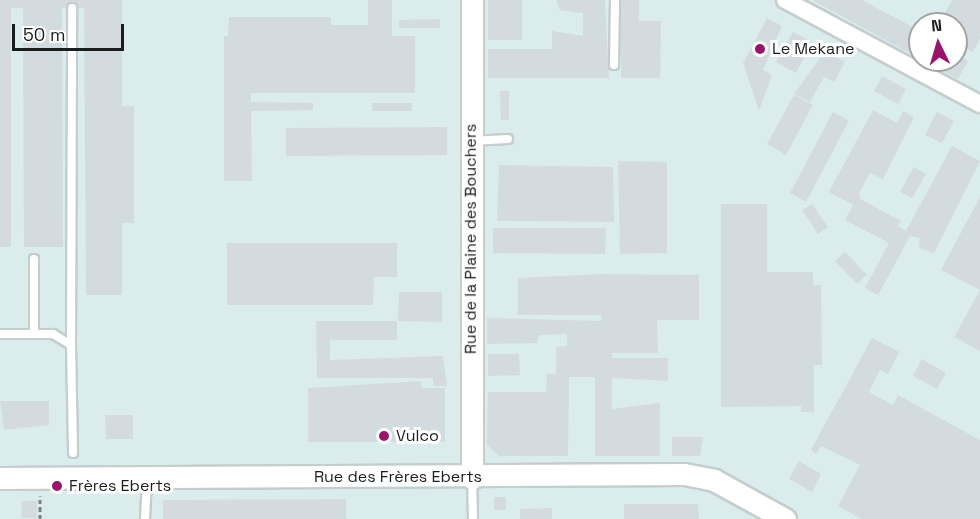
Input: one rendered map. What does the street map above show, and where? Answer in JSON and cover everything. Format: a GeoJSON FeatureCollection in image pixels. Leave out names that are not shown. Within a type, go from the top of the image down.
{"type":"FeatureCollection","features":[{"type":"Feature","properties":{"kind":"street","name":"Rue de la Plaine des Bouchers"},"geometry":{"type":"LineString","coordinates":[[472,0],[472,478]]}},
{"type":"Feature","properties":{"kind":"street"},"geometry":{"type":"LineString","coordinates":[[785,0],[980,104]]}},
{"type":"Feature","properties":{"kind":"street","name":"Rue des Frères Eberts"},"geometry":{"type":"LineString","coordinates":[[0,478],[701,476],[785,519]]}},
{"type":"Feature","properties":{"kind":"lane"},"geometry":{"type":"LineString","coordinates":[[614,65],[615,0]]}},
{"type":"Feature","properties":{"kind":"lane"},"geometry":{"type":"LineString","coordinates":[[72,8],[73,453]]}},
{"type":"Feature","properties":{"kind":"lane"},"geometry":{"type":"LineString","coordinates":[[471,141],[508,139]]}},
{"type":"Feature","properties":{"kind":"lane"},"geometry":{"type":"LineString","coordinates":[[34,260],[34,333]]}},
{"type":"Feature","properties":{"kind":"lane"},"geometry":{"type":"LineString","coordinates":[[0,334],[52,334],[71,345]]}},
{"type":"Feature","properties":{"kind":"lane"},"geometry":{"type":"LineString","coordinates":[[145,519],[147,478]]}},
{"type":"Feature","properties":{"kind":"lane"},"geometry":{"type":"LineString","coordinates":[[472,478],[473,519]]}},
{"type":"Feature","properties":{"kind":"path"},"geometry":{"type":"LineString","coordinates":[[40,491],[40,519]]}},
{"type":"Feature","properties":{"kind":"shaded area"},"geometry":{"type":"Polygon","coordinates":[[[0,0],[980,0],[980,519],[0,519],[0,0]]]}},
{"type":"Feature","properties":{"kind":"building"},"geometry":{"type":"Polygon","coordinates":[[[0,0],[122,0],[122,106],[134,106],[134,223],[122,223],[122,295],[86,295],[84,8],[62,8],[63,247],[24,247],[23,8],[11,8],[11,247],[0,247],[0,0]]]}},
{"type":"Feature","properties":{"kind":"building"},"geometry":{"type":"Polygon","coordinates":[[[368,0],[392,0],[392,36],[415,36],[415,93],[251,93],[251,102],[313,103],[313,110],[251,111],[252,181],[224,181],[224,36],[228,36],[229,17],[331,17],[331,25],[368,25],[368,0]]]}},
{"type":"Feature","properties":{"kind":"building"},"geometry":{"type":"Polygon","coordinates":[[[488,0],[522,0],[522,40],[488,40],[488,0]]]}},
{"type":"Feature","properties":{"kind":"building"},"geometry":{"type":"Polygon","coordinates":[[[556,0],[605,0],[609,78],[488,78],[488,49],[552,49],[552,31],[583,36],[583,13],[560,10],[556,0]]]}},
{"type":"Feature","properties":{"kind":"building"},"geometry":{"type":"Polygon","coordinates":[[[621,0],[639,0],[639,21],[661,21],[660,78],[621,78],[621,0]]]}},
{"type":"Feature","properties":{"kind":"building"},"geometry":{"type":"Polygon","coordinates":[[[812,0],[862,0],[908,25],[908,52],[812,0]]]}},
{"type":"Feature","properties":{"kind":"building"},"geometry":{"type":"Polygon","coordinates":[[[952,0],[980,0],[980,38],[973,52],[968,49],[968,12],[946,12],[952,0]]]}},
{"type":"Feature","properties":{"kind":"building"},"geometry":{"type":"Polygon","coordinates":[[[767,18],[782,26],[763,70],[772,75],[759,111],[743,63],[767,18]]]}},
{"type":"Feature","properties":{"kind":"building"},"geometry":{"type":"Polygon","coordinates":[[[440,19],[440,28],[399,28],[399,20],[440,19]]]}},
{"type":"Feature","properties":{"kind":"building"},"geometry":{"type":"Polygon","coordinates":[[[793,32],[812,42],[796,73],[776,62],[793,32]]]}},
{"type":"Feature","properties":{"kind":"building"},"geometry":{"type":"Polygon","coordinates":[[[825,51],[845,62],[834,82],[824,77],[810,102],[794,94],[825,51]]]}},
{"type":"Feature","properties":{"kind":"building"},"geometry":{"type":"Polygon","coordinates":[[[945,72],[962,72],[958,79],[945,72]]]}},
{"type":"Feature","properties":{"kind":"building"},"geometry":{"type":"Polygon","coordinates":[[[882,76],[906,89],[898,104],[874,91],[882,76]]]}},
{"type":"Feature","properties":{"kind":"building"},"geometry":{"type":"Polygon","coordinates":[[[500,91],[509,91],[509,120],[501,120],[500,91]]]}},
{"type":"Feature","properties":{"kind":"building"},"geometry":{"type":"Polygon","coordinates":[[[794,95],[813,105],[786,155],[767,144],[794,95]]]}},
{"type":"Feature","properties":{"kind":"building"},"geometry":{"type":"Polygon","coordinates":[[[372,103],[412,103],[412,111],[372,111],[372,103]]]}},
{"type":"Feature","properties":{"kind":"building"},"geometry":{"type":"Polygon","coordinates":[[[873,110],[897,123],[903,111],[914,117],[883,179],[870,173],[859,193],[860,199],[901,221],[898,226],[906,231],[952,146],[980,161],[934,253],[919,248],[920,238],[910,236],[878,295],[865,288],[889,243],[845,220],[853,205],[829,192],[873,110]]]}},
{"type":"Feature","properties":{"kind":"building"},"geometry":{"type":"Polygon","coordinates":[[[833,112],[849,121],[806,202],[790,193],[833,112]]]}},
{"type":"Feature","properties":{"kind":"building"},"geometry":{"type":"Polygon","coordinates":[[[937,112],[954,121],[942,143],[925,135],[937,112]]]}},
{"type":"Feature","properties":{"kind":"building"},"geometry":{"type":"Polygon","coordinates":[[[447,127],[447,155],[286,156],[286,128],[447,127]]]}},
{"type":"Feature","properties":{"kind":"building"},"geometry":{"type":"Polygon","coordinates":[[[618,161],[667,162],[667,253],[620,254],[618,161]]]}},
{"type":"Feature","properties":{"kind":"building"},"geometry":{"type":"Polygon","coordinates":[[[499,165],[613,167],[614,222],[497,221],[499,165]]]}},
{"type":"Feature","properties":{"kind":"building"},"geometry":{"type":"Polygon","coordinates":[[[914,167],[926,174],[912,198],[900,192],[914,167]]]}},
{"type":"Feature","properties":{"kind":"building"},"geometry":{"type":"Polygon","coordinates":[[[980,197],[980,290],[941,270],[980,197]]]}},
{"type":"Feature","properties":{"kind":"building"},"geometry":{"type":"Polygon","coordinates":[[[721,204],[767,204],[767,272],[813,272],[813,285],[821,285],[822,365],[814,365],[814,412],[801,412],[801,406],[721,407],[721,204]]]}},
{"type":"Feature","properties":{"kind":"building"},"geometry":{"type":"Polygon","coordinates":[[[812,204],[828,227],[818,234],[802,210],[812,204]]]}},
{"type":"Feature","properties":{"kind":"building"},"geometry":{"type":"Polygon","coordinates":[[[493,228],[606,228],[605,254],[493,253],[493,228]]]}},
{"type":"Feature","properties":{"kind":"building"},"geometry":{"type":"Polygon","coordinates":[[[227,243],[397,243],[397,277],[374,277],[373,305],[227,305],[227,243]]]}},
{"type":"Feature","properties":{"kind":"building"},"geometry":{"type":"Polygon","coordinates":[[[845,252],[867,275],[857,284],[835,261],[845,252]]]}},
{"type":"Feature","properties":{"kind":"building"},"geometry":{"type":"Polygon","coordinates":[[[601,274],[699,275],[699,320],[657,320],[658,353],[612,353],[612,358],[668,358],[668,381],[612,378],[612,409],[660,403],[660,456],[595,456],[595,377],[569,377],[568,456],[499,456],[487,445],[488,392],[546,392],[547,374],[556,374],[556,347],[567,346],[567,334],[539,335],[537,343],[487,344],[487,318],[601,321],[601,315],[518,315],[518,278],[601,274]]]}},
{"type":"Feature","properties":{"kind":"building"},"geometry":{"type":"Polygon","coordinates":[[[980,290],[980,351],[954,337],[980,290]]]}},
{"type":"Feature","properties":{"kind":"building"},"geometry":{"type":"Polygon","coordinates":[[[399,292],[442,292],[442,322],[398,321],[399,292]]]}},
{"type":"Feature","properties":{"kind":"building"},"geometry":{"type":"Polygon","coordinates":[[[316,321],[397,321],[397,340],[330,340],[330,360],[443,356],[447,386],[433,386],[433,378],[317,378],[316,321]]]}},
{"type":"Feature","properties":{"kind":"building"},"geometry":{"type":"Polygon","coordinates":[[[872,338],[899,352],[888,374],[880,370],[869,392],[893,405],[898,395],[980,440],[980,519],[862,519],[838,506],[860,465],[821,446],[816,454],[811,450],[872,338]]]}},
{"type":"Feature","properties":{"kind":"building"},"geometry":{"type":"Polygon","coordinates":[[[488,354],[519,354],[520,375],[488,376],[488,354]]]}},
{"type":"Feature","properties":{"kind":"building"},"geometry":{"type":"Polygon","coordinates":[[[922,359],[946,373],[937,389],[913,376],[922,359]]]}},
{"type":"Feature","properties":{"kind":"building"},"geometry":{"type":"Polygon","coordinates":[[[421,381],[422,388],[445,388],[445,442],[308,442],[308,388],[421,381]]]}},
{"type":"Feature","properties":{"kind":"building"},"geometry":{"type":"Polygon","coordinates":[[[0,401],[49,401],[49,425],[4,430],[0,401]]]}},
{"type":"Feature","properties":{"kind":"building"},"geometry":{"type":"Polygon","coordinates":[[[105,415],[133,415],[133,439],[106,439],[105,415]]]}},
{"type":"Feature","properties":{"kind":"building"},"geometry":{"type":"Polygon","coordinates":[[[672,437],[703,437],[700,456],[672,456],[672,437]]]}},
{"type":"Feature","properties":{"kind":"building"},"geometry":{"type":"Polygon","coordinates":[[[799,461],[821,474],[812,492],[789,479],[799,461]]]}},
{"type":"Feature","properties":{"kind":"building"},"geometry":{"type":"Polygon","coordinates":[[[494,497],[506,497],[506,510],[494,510],[494,497]]]}},
{"type":"Feature","properties":{"kind":"building"},"geometry":{"type":"Polygon","coordinates":[[[346,499],[346,519],[163,519],[163,500],[346,499]]]}},
{"type":"Feature","properties":{"kind":"building"},"geometry":{"type":"Polygon","coordinates":[[[22,501],[37,501],[37,518],[21,518],[22,501]]]}},
{"type":"Feature","properties":{"kind":"building"},"geometry":{"type":"Polygon","coordinates":[[[624,504],[698,504],[699,519],[624,519],[624,504]]]}},
{"type":"Feature","properties":{"kind":"building"},"geometry":{"type":"Polygon","coordinates":[[[552,508],[552,519],[520,519],[520,509],[552,508]]]}},
{"type":"Feature","properties":{"kind":"place","name":"Le Mekane"},"geometry":{"type":"Point","coordinates":[760,49]}},
{"type":"Feature","properties":{"kind":"place","name":"Vulco"},"geometry":{"type":"Point","coordinates":[384,436]}},
{"type":"Feature","properties":{"kind":"place","name":"Frères Eberts"},"geometry":{"type":"Point","coordinates":[57,486]}}]}
